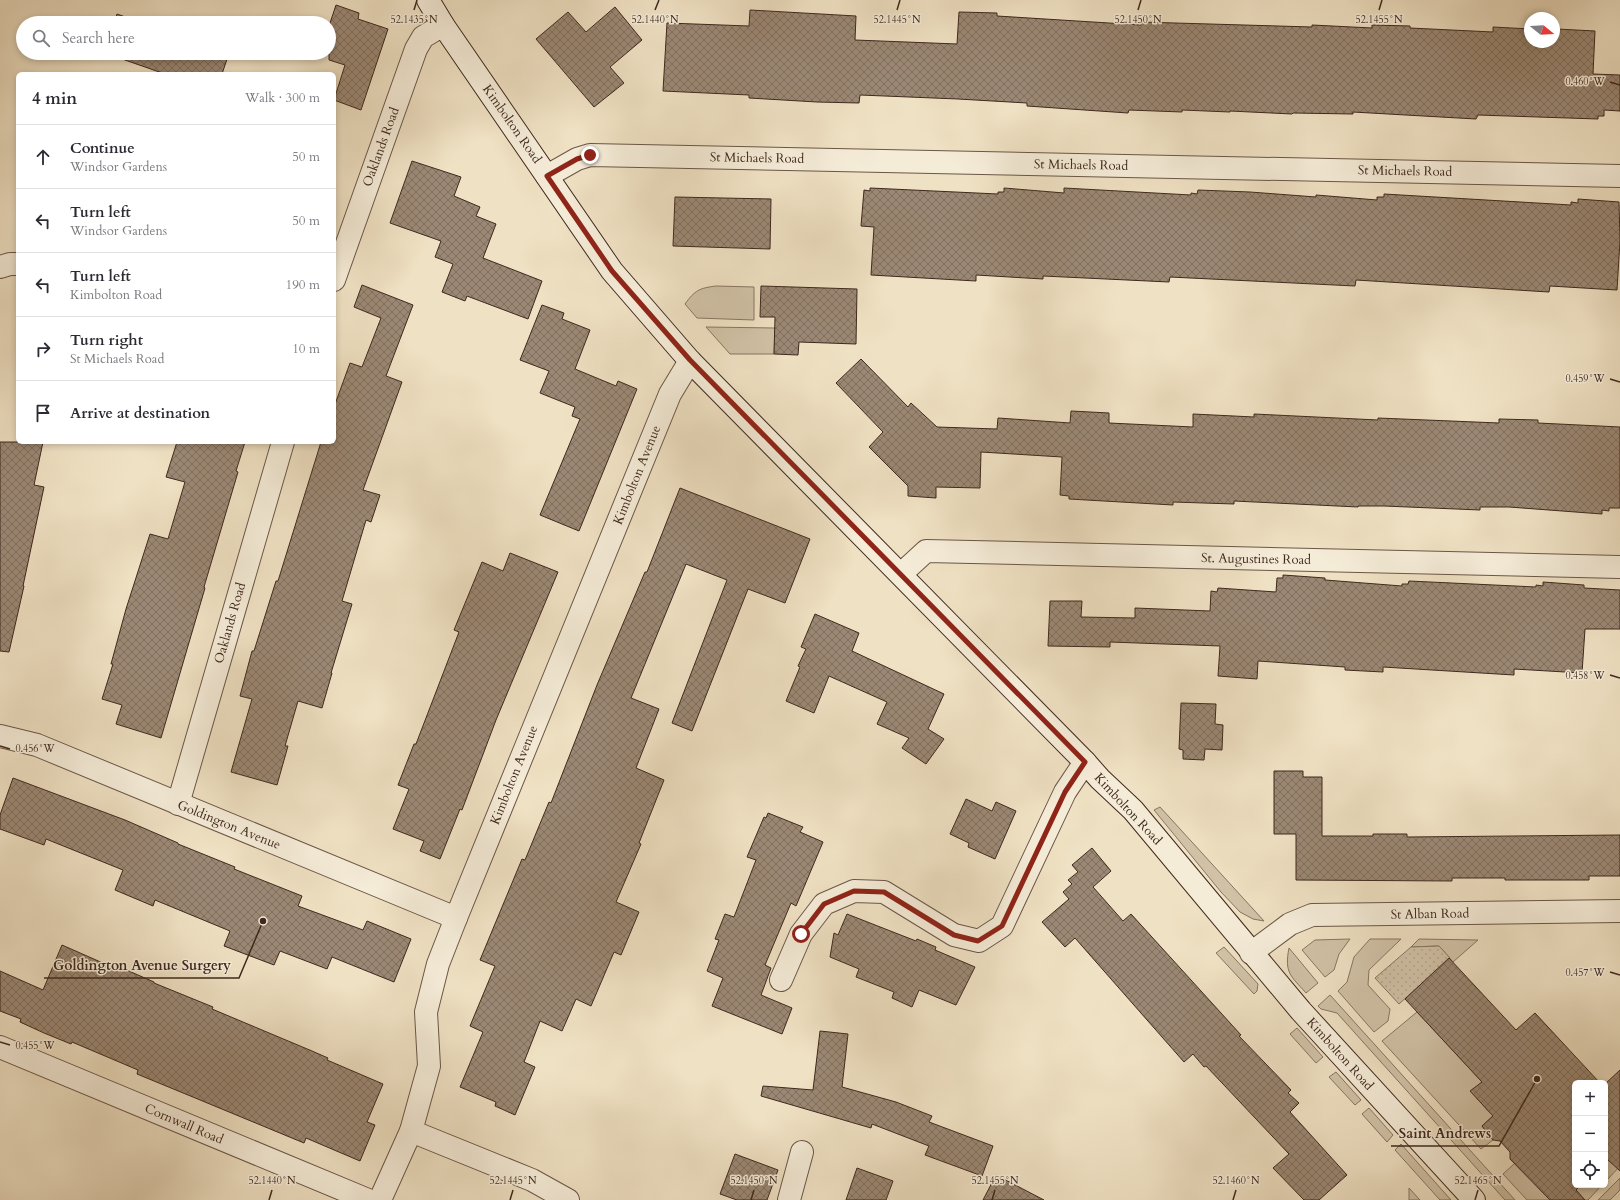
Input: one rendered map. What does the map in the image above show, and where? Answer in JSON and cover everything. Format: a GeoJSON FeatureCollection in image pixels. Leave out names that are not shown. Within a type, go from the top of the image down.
{"type":"FeatureCollection","features":[{"type":"Feature","properties":{"kind":"street","name":"Kimbolton Road"},"geometry":{"type":"LineString","coordinates":[[428,0],[612,271],[690,360],[1100,779],[1133,810],[1301,1011],[1474,1200]]}},
{"type":"Feature","properties":{"kind":"street","name":"Oaklands Road"},"geometry":{"type":"LineString","coordinates":[[336,274],[416,49],[423,37],[443,24]]}},
{"type":"Feature","properties":{"kind":"street","name":"St Michaels Road"},"geometry":{"type":"LineString","coordinates":[[547,176],[577,159],[590,155],[1620,176]]}},
{"type":"Feature","properties":{"kind":"street"},"geometry":{"type":"LineString","coordinates":[[0,267],[16,264]]}},
{"type":"Feature","properties":{"kind":"street","name":"Kimbolton Avenue"},"geometry":{"type":"LineString","coordinates":[[380,1200],[411,1131],[429,1066],[426,1012],[438,964],[670,394],[690,360]]}},
{"type":"Feature","properties":{"kind":"street","name":"Oaklands Road"},"geometry":{"type":"LineString","coordinates":[[178,804],[282,444]]}},
{"type":"Feature","properties":{"kind":"street","name":"St. Augustines Road"},"geometry":{"type":"LineString","coordinates":[[901,574],[926,551],[1620,567]]}},
{"type":"Feature","properties":{"kind":"street","name":"Goldington Avenue"},"geometry":{"type":"LineString","coordinates":[[0,736],[37,745],[456,918]]}},
{"type":"Feature","properties":{"kind":"street"},"geometry":{"type":"LineString","coordinates":[[781,980],[801,934],[824,904],[854,891],[884,892],[954,935],[978,941],[1002,926],[1065,792],[1085,762]]}},
{"type":"Feature","properties":{"kind":"street","name":"St Alban Road"},"geometry":{"type":"LineString","coordinates":[[1251,953],[1290,924],[1312,915],[1620,911]]}},
{"type":"Feature","properties":{"kind":"street","name":"Cornwall Road"},"geometry":{"type":"LineString","coordinates":[[0,1047],[368,1200]]}},
{"type":"Feature","properties":{"kind":"street"},"geometry":{"type":"LineString","coordinates":[[411,1131],[532,1180],[568,1200]]}},
{"type":"Feature","properties":{"kind":"street"},"geometry":{"type":"LineString","coordinates":[[789,1200],[802,1152]]}},
{"type":"Feature","properties":{"kind":"shaded area"},"geometry":{"type":"Polygon","coordinates":[[[716,286],[754,287],[754,320],[697,318],[685,304],[698,290],[716,286]]]}},
{"type":"Feature","properties":{"kind":"shaded area"},"geometry":{"type":"Polygon","coordinates":[[[706,327],[775,328],[774,354],[730,354],[706,327]]]}},
{"type":"Feature","properties":{"kind":"shaded area"},"geometry":{"type":"Polygon","coordinates":[[[1160,807],[1264,921],[1253,919],[1240,912],[1221,892],[1154,810],[1160,807]]]}},
{"type":"Feature","properties":{"kind":"shaded area"},"geometry":{"type":"Polygon","coordinates":[[[1350,939],[1339,954],[1334,970],[1325,977],[1302,950],[1315,940],[1350,939]]]}},
{"type":"Feature","properties":{"kind":"shaded area"},"geometry":{"type":"Polygon","coordinates":[[[1370,939],[1401,939],[1369,970],[1368,985],[1390,1009],[1388,1021],[1374,1032],[1338,991],[1347,982],[1354,957],[1370,939]]]}},
{"type":"Feature","properties":{"kind":"shaded area"},"geometry":{"type":"Polygon","coordinates":[[[1419,939],[1478,940],[1453,962],[1439,946],[1411,947],[1419,939]]]}},
{"type":"Feature","properties":{"kind":"shaded area"},"geometry":{"type":"Polygon","coordinates":[[[1439,946],[1450,958],[1399,1004],[1375,978],[1411,947],[1439,946]]]}},
{"type":"Feature","properties":{"kind":"shaded area"},"geometry":{"type":"Polygon","coordinates":[[[1224,947],[1258,984],[1257,991],[1254,994],[1216,953],[1224,947]]]}},
{"type":"Feature","properties":{"kind":"shaded area"},"geometry":{"type":"Polygon","coordinates":[[[1289,948],[1318,983],[1306,993],[1290,974],[1288,969],[1287,963],[1289,948]]]}},
{"type":"Feature","properties":{"kind":"shaded area"},"geometry":{"type":"Polygon","coordinates":[[[1330,995],[1515,1200],[1505,1200],[1337,1013],[1321,1009],[1318,1006],[1330,995]]]}},
{"type":"Feature","properties":{"kind":"shaded area"},"geometry":{"type":"Polygon","coordinates":[[[1417,1012],[1482,1082],[1471,1091],[1488,1111],[1499,1110],[1482,1126],[1493,1140],[1481,1149],[1382,1041],[1417,1012]]]}},
{"type":"Feature","properties":{"kind":"shaded area"},"geometry":{"type":"Polygon","coordinates":[[[1297,1028],[1323,1057],[1316,1063],[1290,1034],[1297,1028]]]}},
{"type":"Feature","properties":{"kind":"shaded area"},"geometry":{"type":"Polygon","coordinates":[[[1336,1072],[1361,1100],[1355,1105],[1329,1077],[1336,1072]]]}},
{"type":"Feature","properties":{"kind":"shaded area"},"geometry":{"type":"Polygon","coordinates":[[[1369,1108],[1393,1135],[1387,1142],[1362,1114],[1369,1108]]]}},
{"type":"Feature","properties":{"kind":"shaded area"},"geometry":{"type":"Polygon","coordinates":[[[1401,1144],[1451,1200],[1440,1200],[1395,1150],[1401,1144]]]}},
{"type":"Feature","properties":{"kind":"shaded area"},"geometry":{"type":"Polygon","coordinates":[[[1608,1160],[1620,1166],[1608,1179],[1608,1160]]]}},
{"type":"Feature","properties":{"kind":"shaded area"},"geometry":{"type":"Polygon","coordinates":[[[1515,1163],[1550,1200],[1527,1200],[1503,1174],[1515,1163]]]}},
{"type":"Feature","properties":{"kind":"shaded area"},"geometry":{"type":"Polygon","coordinates":[[[1620,1178],[1620,1190],[1610,1200],[1598,1200],[1620,1178]]]}},
{"type":"Feature","properties":{"kind":"shaded area"},"geometry":{"type":"Polygon","coordinates":[[[1409,1188],[1420,1200],[1409,1200],[1409,1188]]]}},
{"type":"Feature","properties":{"kind":"shaded area"},"geometry":{"type":"Polygon","coordinates":[[[1578,1188],[1599,1188],[1588,1200],[1575,1200],[1580,1195],[1576,1190],[1578,1188]]]}},
{"type":"Feature","properties":{"kind":"building"},"geometry":{"type":"Polygon","coordinates":[[[336,5],[359,13],[358,19],[388,29],[361,110],[336,101],[336,94],[345,65],[329,60],[336,60],[336,16],[332,16],[336,5]]]}},
{"type":"Feature","properties":{"kind":"building"},"geometry":{"type":"Polygon","coordinates":[[[615,7],[642,40],[610,67],[624,83],[594,107],[536,39],[568,12],[586,32],[615,7]]]}},
{"type":"Feature","properties":{"kind":"building"},"geometry":{"type":"Polygon","coordinates":[[[750,10],[856,16],[855,40],[957,44],[959,12],[997,13],[997,16],[1141,25],[1141,22],[1312,27],[1312,25],[1372,28],[1372,25],[1493,32],[1493,27],[1524,29],[1524,48],[1560,48],[1560,29],[1595,31],[1593,74],[1620,75],[1620,111],[1604,110],[1604,116],[1598,116],[1598,119],[1478,115],[1476,119],[1353,112],[1353,114],[1292,114],[1230,111],[1182,110],[1182,112],[1129,110],[1128,113],[1027,106],[1027,103],[958,99],[860,95],[859,103],[817,102],[749,98],[749,95],[663,91],[667,23],[749,26],[750,10]]]}},
{"type":"Feature","properties":{"kind":"building"},"geometry":{"type":"Polygon","coordinates":[[[125,60],[227,60],[223,72],[159,72],[125,60]]]}},
{"type":"Feature","properties":{"kind":"building"},"geometry":{"type":"Polygon","coordinates":[[[412,161],[461,177],[454,196],[480,207],[476,216],[496,224],[483,258],[542,281],[528,319],[467,296],[465,301],[442,292],[453,264],[435,257],[441,241],[390,223],[412,161]]]}},
{"type":"Feature","properties":{"kind":"building"},"geometry":{"type":"Polygon","coordinates":[[[870,188],[998,194],[998,192],[1004,192],[1004,188],[1064,193],[1064,188],[1191,195],[1191,193],[1197,194],[1198,190],[1316,197],[1316,195],[1377,200],[1377,197],[1384,197],[1384,194],[1571,205],[1571,202],[1578,203],[1578,199],[1619,202],[1620,241],[1617,290],[1550,286],[1549,292],[1356,280],[1355,286],[1170,277],[1169,282],[1043,276],[1043,279],[976,275],[976,281],[871,275],[874,227],[861,226],[864,190],[870,191],[870,188]]]}},
{"type":"Feature","properties":{"kind":"building"},"geometry":{"type":"Polygon","coordinates":[[[675,197],[771,199],[770,249],[673,246],[675,197]]]}},
{"type":"Feature","properties":{"kind":"building"},"geometry":{"type":"Polygon","coordinates":[[[362,285],[413,305],[386,376],[402,382],[363,490],[380,495],[371,522],[366,520],[342,601],[352,604],[322,708],[298,701],[285,746],[288,746],[277,785],[231,772],[252,699],[240,696],[252,651],[254,651],[276,581],[278,581],[320,444],[336,444],[336,402],[350,363],[362,367],[381,318],[354,307],[362,285]]]}},
{"type":"Feature","properties":{"kind":"building"},"geometry":{"type":"Polygon","coordinates":[[[761,286],[857,289],[856,344],[799,342],[798,355],[774,354],[775,317],[760,317],[761,286]]]}},
{"type":"Feature","properties":{"kind":"building"},"geometry":{"type":"Polygon","coordinates":[[[542,305],[564,313],[562,319],[590,330],[575,369],[616,386],[618,381],[637,389],[579,531],[540,515],[580,419],[572,416],[575,407],[540,393],[549,371],[520,360],[542,305]]]}},
{"type":"Feature","properties":{"kind":"building"},"geometry":{"type":"Polygon","coordinates":[[[861,359],[908,407],[911,403],[937,427],[997,429],[998,418],[1070,423],[1071,411],[1109,413],[1109,423],[1193,427],[1193,414],[1254,417],[1254,414],[1378,420],[1378,418],[1499,423],[1499,419],[1538,420],[1538,423],[1620,427],[1620,508],[1609,508],[1609,511],[1602,510],[1602,514],[1509,507],[1480,507],[1480,510],[1384,506],[1358,507],[1234,501],[1234,504],[1173,502],[1173,505],[1069,499],[1069,496],[1060,495],[1062,457],[981,452],[980,488],[936,487],[936,498],[908,496],[908,486],[869,447],[883,432],[836,383],[861,359]]]}},
{"type":"Feature","properties":{"kind":"building"},"geometry":{"type":"Polygon","coordinates":[[[0,442],[16,442],[16,444],[43,444],[34,485],[44,487],[24,586],[9,652],[0,651],[0,442]]]}},
{"type":"Feature","properties":{"kind":"building"},"geometry":{"type":"Polygon","coordinates":[[[176,444],[244,444],[236,471],[238,472],[161,738],[116,724],[122,705],[102,699],[113,664],[111,664],[126,609],[150,534],[168,539],[185,482],[166,477],[176,444]]]}},
{"type":"Feature","properties":{"kind":"building"},"geometry":{"type":"Polygon","coordinates":[[[680,488],[810,539],[785,603],[748,589],[692,731],[672,723],[727,580],[686,564],[631,698],[659,709],[636,768],[664,780],[639,843],[641,844],[616,902],[639,912],[621,955],[614,952],[591,1006],[576,999],[562,1031],[540,1021],[524,1062],[535,1067],[515,1115],[495,1106],[496,1102],[460,1087],[483,1032],[470,1026],[495,966],[480,960],[522,859],[525,860],[549,802],[551,803],[597,685],[645,572],[647,572],[680,488]]]}},
{"type":"Feature","properties":{"kind":"building"},"geometry":{"type":"Polygon","coordinates":[[[510,553],[558,572],[496,720],[462,810],[460,809],[440,859],[420,851],[424,841],[393,829],[409,789],[398,785],[414,744],[416,744],[459,632],[454,630],[482,562],[503,571],[510,553]]]}},
{"type":"Feature","properties":{"kind":"building"},"geometry":{"type":"Polygon","coordinates":[[[1283,575],[1402,586],[1402,584],[1408,584],[1409,581],[1536,587],[1536,585],[1543,586],[1543,582],[1584,585],[1584,588],[1620,590],[1620,629],[1585,629],[1582,673],[1514,669],[1514,675],[1383,667],[1383,672],[1345,670],[1345,667],[1258,661],[1257,679],[1218,676],[1220,646],[1110,642],[1110,647],[1048,646],[1050,601],[1082,601],[1081,617],[1135,618],[1135,608],[1210,611],[1211,591],[1217,592],[1218,588],[1276,592],[1277,578],[1283,578],[1283,575]]]}},
{"type":"Feature","properties":{"kind":"building"},"geometry":{"type":"Polygon","coordinates":[[[815,614],[859,633],[852,651],[944,694],[928,729],[944,739],[926,764],[902,748],[909,738],[877,724],[887,702],[829,676],[814,713],[786,701],[800,667],[798,666],[806,649],[801,647],[815,614]]]}},
{"type":"Feature","properties":{"kind":"building"},"geometry":{"type":"Polygon","coordinates":[[[1181,703],[1216,704],[1215,724],[1223,725],[1222,750],[1205,749],[1204,760],[1183,759],[1183,750],[1179,749],[1181,703]]]}},
{"type":"Feature","properties":{"kind":"building"},"geometry":{"type":"Polygon","coordinates":[[[1274,771],[1303,771],[1303,777],[1322,777],[1322,836],[1373,836],[1373,834],[1407,834],[1407,837],[1620,835],[1620,876],[1589,876],[1589,880],[1505,880],[1505,878],[1452,878],[1452,881],[1296,880],[1296,834],[1274,834],[1274,771]]]}},
{"type":"Feature","properties":{"kind":"building"},"geometry":{"type":"Polygon","coordinates":[[[13,778],[125,820],[178,844],[235,867],[234,869],[302,896],[298,906],[363,930],[367,921],[411,939],[394,982],[332,957],[327,969],[280,951],[274,965],[224,946],[230,931],[155,900],[153,906],[115,890],[123,870],[46,839],[44,845],[0,829],[0,815],[13,778]]]}},
{"type":"Feature","properties":{"kind":"building"},"geometry":{"type":"Polygon","coordinates":[[[966,799],[992,811],[996,802],[1016,811],[995,859],[968,847],[969,843],[950,834],[966,799]]]}},
{"type":"Feature","properties":{"kind":"building"},"geometry":{"type":"Polygon","coordinates":[[[768,813],[803,827],[800,832],[823,842],[796,906],[791,903],[765,965],[771,968],[761,995],[792,1008],[782,1034],[712,1006],[723,978],[707,971],[719,940],[715,939],[725,914],[734,917],[756,860],[747,857],[764,817],[766,818],[768,813]]]}},
{"type":"Feature","properties":{"kind":"building"},"geometry":{"type":"Polygon","coordinates":[[[1092,848],[1111,871],[1093,887],[1123,921],[1131,914],[1241,1035],[1239,1036],[1291,1090],[1288,1093],[1299,1103],[1290,1112],[1347,1175],[1319,1200],[1304,1200],[1273,1168],[1289,1154],[1206,1066],[1204,1067],[1193,1054],[1184,1062],[1075,938],[1065,947],[1042,922],[1069,899],[1063,892],[1072,884],[1068,880],[1078,872],[1072,865],[1092,848]]]}},
{"type":"Feature","properties":{"kind":"building"},"geometry":{"type":"Polygon","coordinates":[[[847,914],[916,941],[917,939],[936,947],[935,950],[975,967],[956,1005],[919,990],[912,1007],[892,998],[894,992],[856,977],[859,969],[830,957],[834,933],[838,935],[847,914]]]}},
{"type":"Feature","properties":{"kind":"building"},"geometry":{"type":"Polygon","coordinates":[[[62,945],[121,971],[122,968],[213,1007],[212,1009],[328,1058],[327,1060],[383,1084],[367,1122],[375,1125],[360,1161],[306,1138],[304,1143],[137,1074],[138,1070],[72,1042],[71,1044],[44,1033],[20,1022],[21,1019],[0,1011],[0,971],[43,990],[62,945]]]}},
{"type":"Feature","properties":{"kind":"building"},"geometry":{"type":"Polygon","coordinates":[[[1449,958],[1516,1030],[1535,1013],[1597,1080],[1572,1080],[1572,1188],[1578,1188],[1576,1190],[1585,1200],[1550,1200],[1510,1159],[1510,1152],[1500,1141],[1493,1140],[1482,1126],[1493,1116],[1470,1091],[1482,1082],[1405,999],[1449,958]]]}},
{"type":"Feature","properties":{"kind":"building"},"geometry":{"type":"Polygon","coordinates":[[[820,1031],[848,1034],[842,1087],[896,1102],[932,1116],[929,1122],[993,1146],[982,1176],[925,1155],[929,1146],[872,1124],[871,1128],[761,1096],[763,1086],[813,1090],[820,1031]]]}},
{"type":"Feature","properties":{"kind":"building"},"geometry":{"type":"Polygon","coordinates":[[[1620,1070],[1620,1171],[1608,1160],[1608,1081],[1620,1070]]]}},
{"type":"Feature","properties":{"kind":"building"},"geometry":{"type":"Polygon","coordinates":[[[735,1154],[778,1170],[767,1200],[737,1200],[720,1194],[735,1154]]]}},
{"type":"Feature","properties":{"kind":"building"},"geometry":{"type":"Polygon","coordinates":[[[857,1168],[893,1181],[886,1200],[846,1200],[857,1168]]]}},
{"type":"Feature","properties":{"kind":"building"},"geometry":{"type":"Polygon","coordinates":[[[996,1175],[1044,1200],[983,1200],[996,1175]]]}},
{"type":"Feature","properties":{"kind":"place","name":"Goldington Avenue Surgery"},"geometry":{"type":"Point","coordinates":[263,921]}},
{"type":"Feature","properties":{"kind":"place","name":"Saint Andrews"},"geometry":{"type":"Point","coordinates":[1537,1079]}},
{"type":"Feature","properties":{"kind":"route"},"geometry":{"type":"LineString","coordinates":[[590,155],[577,159],[547,176],[612,271],[690,360],[1085,762],[1065,792],[1002,926],[978,941],[954,935],[884,892],[854,891],[824,904],[801,934]]}}]}
